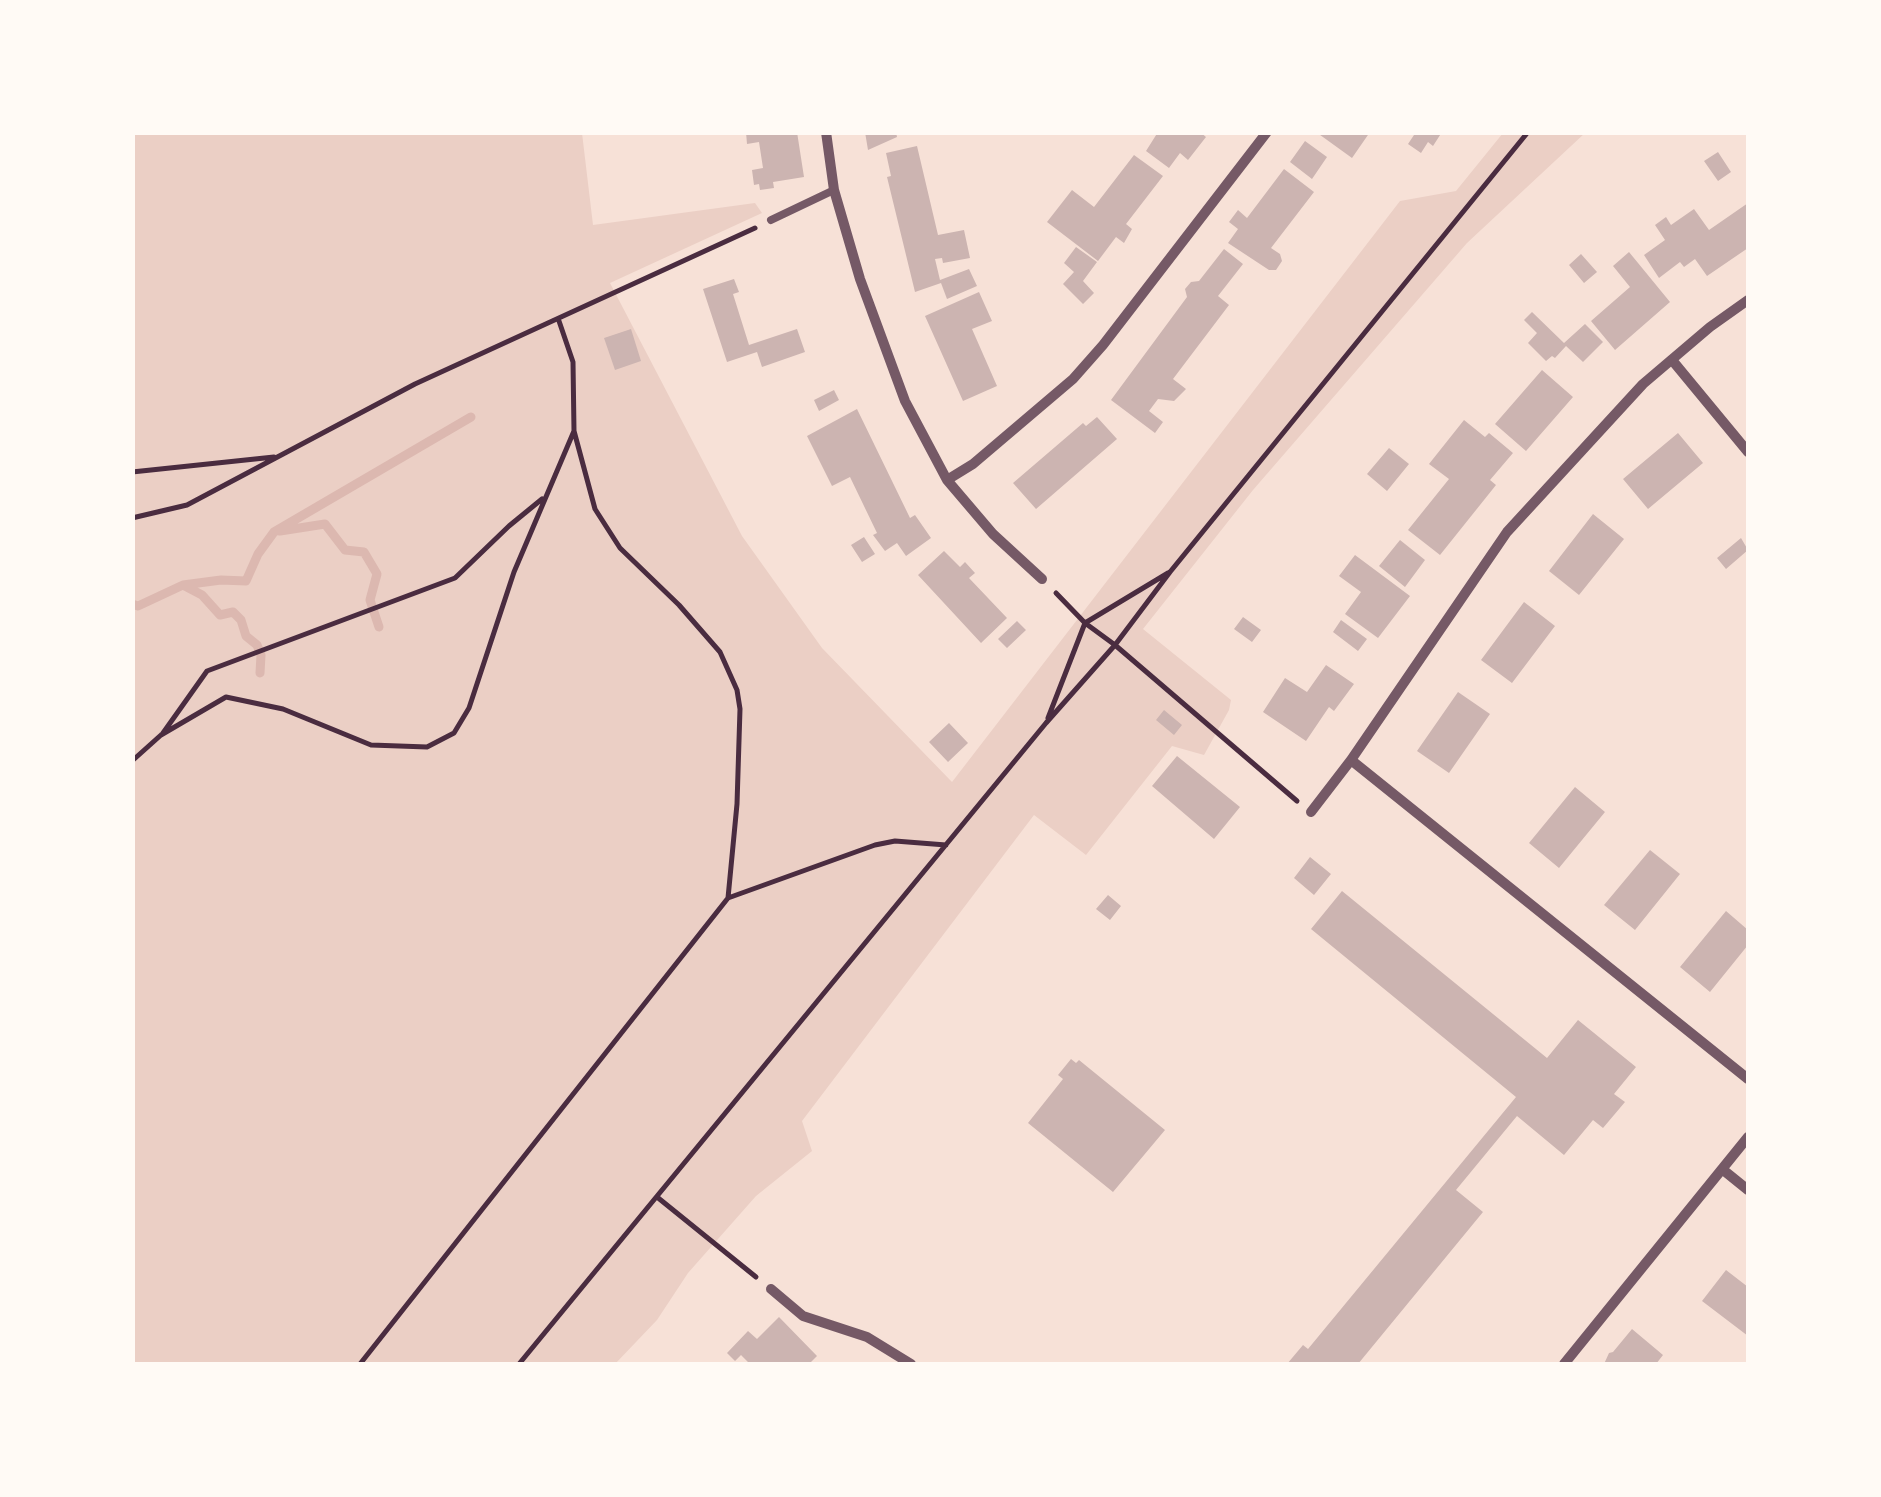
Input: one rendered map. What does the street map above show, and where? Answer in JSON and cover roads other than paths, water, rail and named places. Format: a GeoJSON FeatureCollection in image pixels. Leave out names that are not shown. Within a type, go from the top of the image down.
{"type":"FeatureCollection","features":[{"type":"Feature","properties":{"kind":"street"},"geometry":{"type":"LineString","coordinates":[[826,132],[834,190],[860,279],[905,401],[947,480],[993,534],[1042,578]]}},
{"type":"Feature","properties":{"kind":"street"},"geometry":{"type":"LineString","coordinates":[[947,480],[973,464],[1074,379],[1267,132]]}},
{"type":"Feature","properties":{"kind":"street"},"geometry":{"type":"LineString","coordinates":[[1311,812],[1507,532],[1643,384],[1748,300]]}},
{"type":"Feature","properties":{"kind":"street"},"geometry":{"type":"LineString","coordinates":[[1672,360],[1748,452]]}},
{"type":"Feature","properties":{"kind":"street"},"geometry":{"type":"LineString","coordinates":[[1351,760],[1748,1079]]}},
{"type":"Feature","properties":{"kind":"street"},"geometry":{"type":"LineString","coordinates":[[1564,1364],[1748,1137]]}},
{"type":"Feature","properties":{"kind":"street"},"geometry":{"type":"LineString","coordinates":[[1722,1169],[1748,1190]]}},
{"type":"Feature","properties":{"kind":"street"},"geometry":{"type":"LineString","coordinates":[[771,1289],[803,1316],[867,1338],[911,1364]]}},
{"type":"Feature","properties":{"kind":"lane"},"geometry":{"type":"LineString","coordinates":[[771,220],[834,190]]}},
{"type":"Feature","properties":{"kind":"waterway"},"geometry":{"type":"LineString","coordinates":[[132,604],[138,606],[183,585],[246,581],[274,532],[471,417]]}},
{"type":"Feature","properties":{"kind":"waterway"},"geometry":{"type":"LineString","coordinates":[[280,531],[325,524],[345,550],[364,552],[377,574],[370,600],[379,627]]}},
{"type":"Feature","properties":{"kind":"waterway"},"geometry":{"type":"LineString","coordinates":[[183,585],[202,595],[220,615],[233,612],[241,620],[246,636],[257,645],[261,655],[260,673]]}}]}
